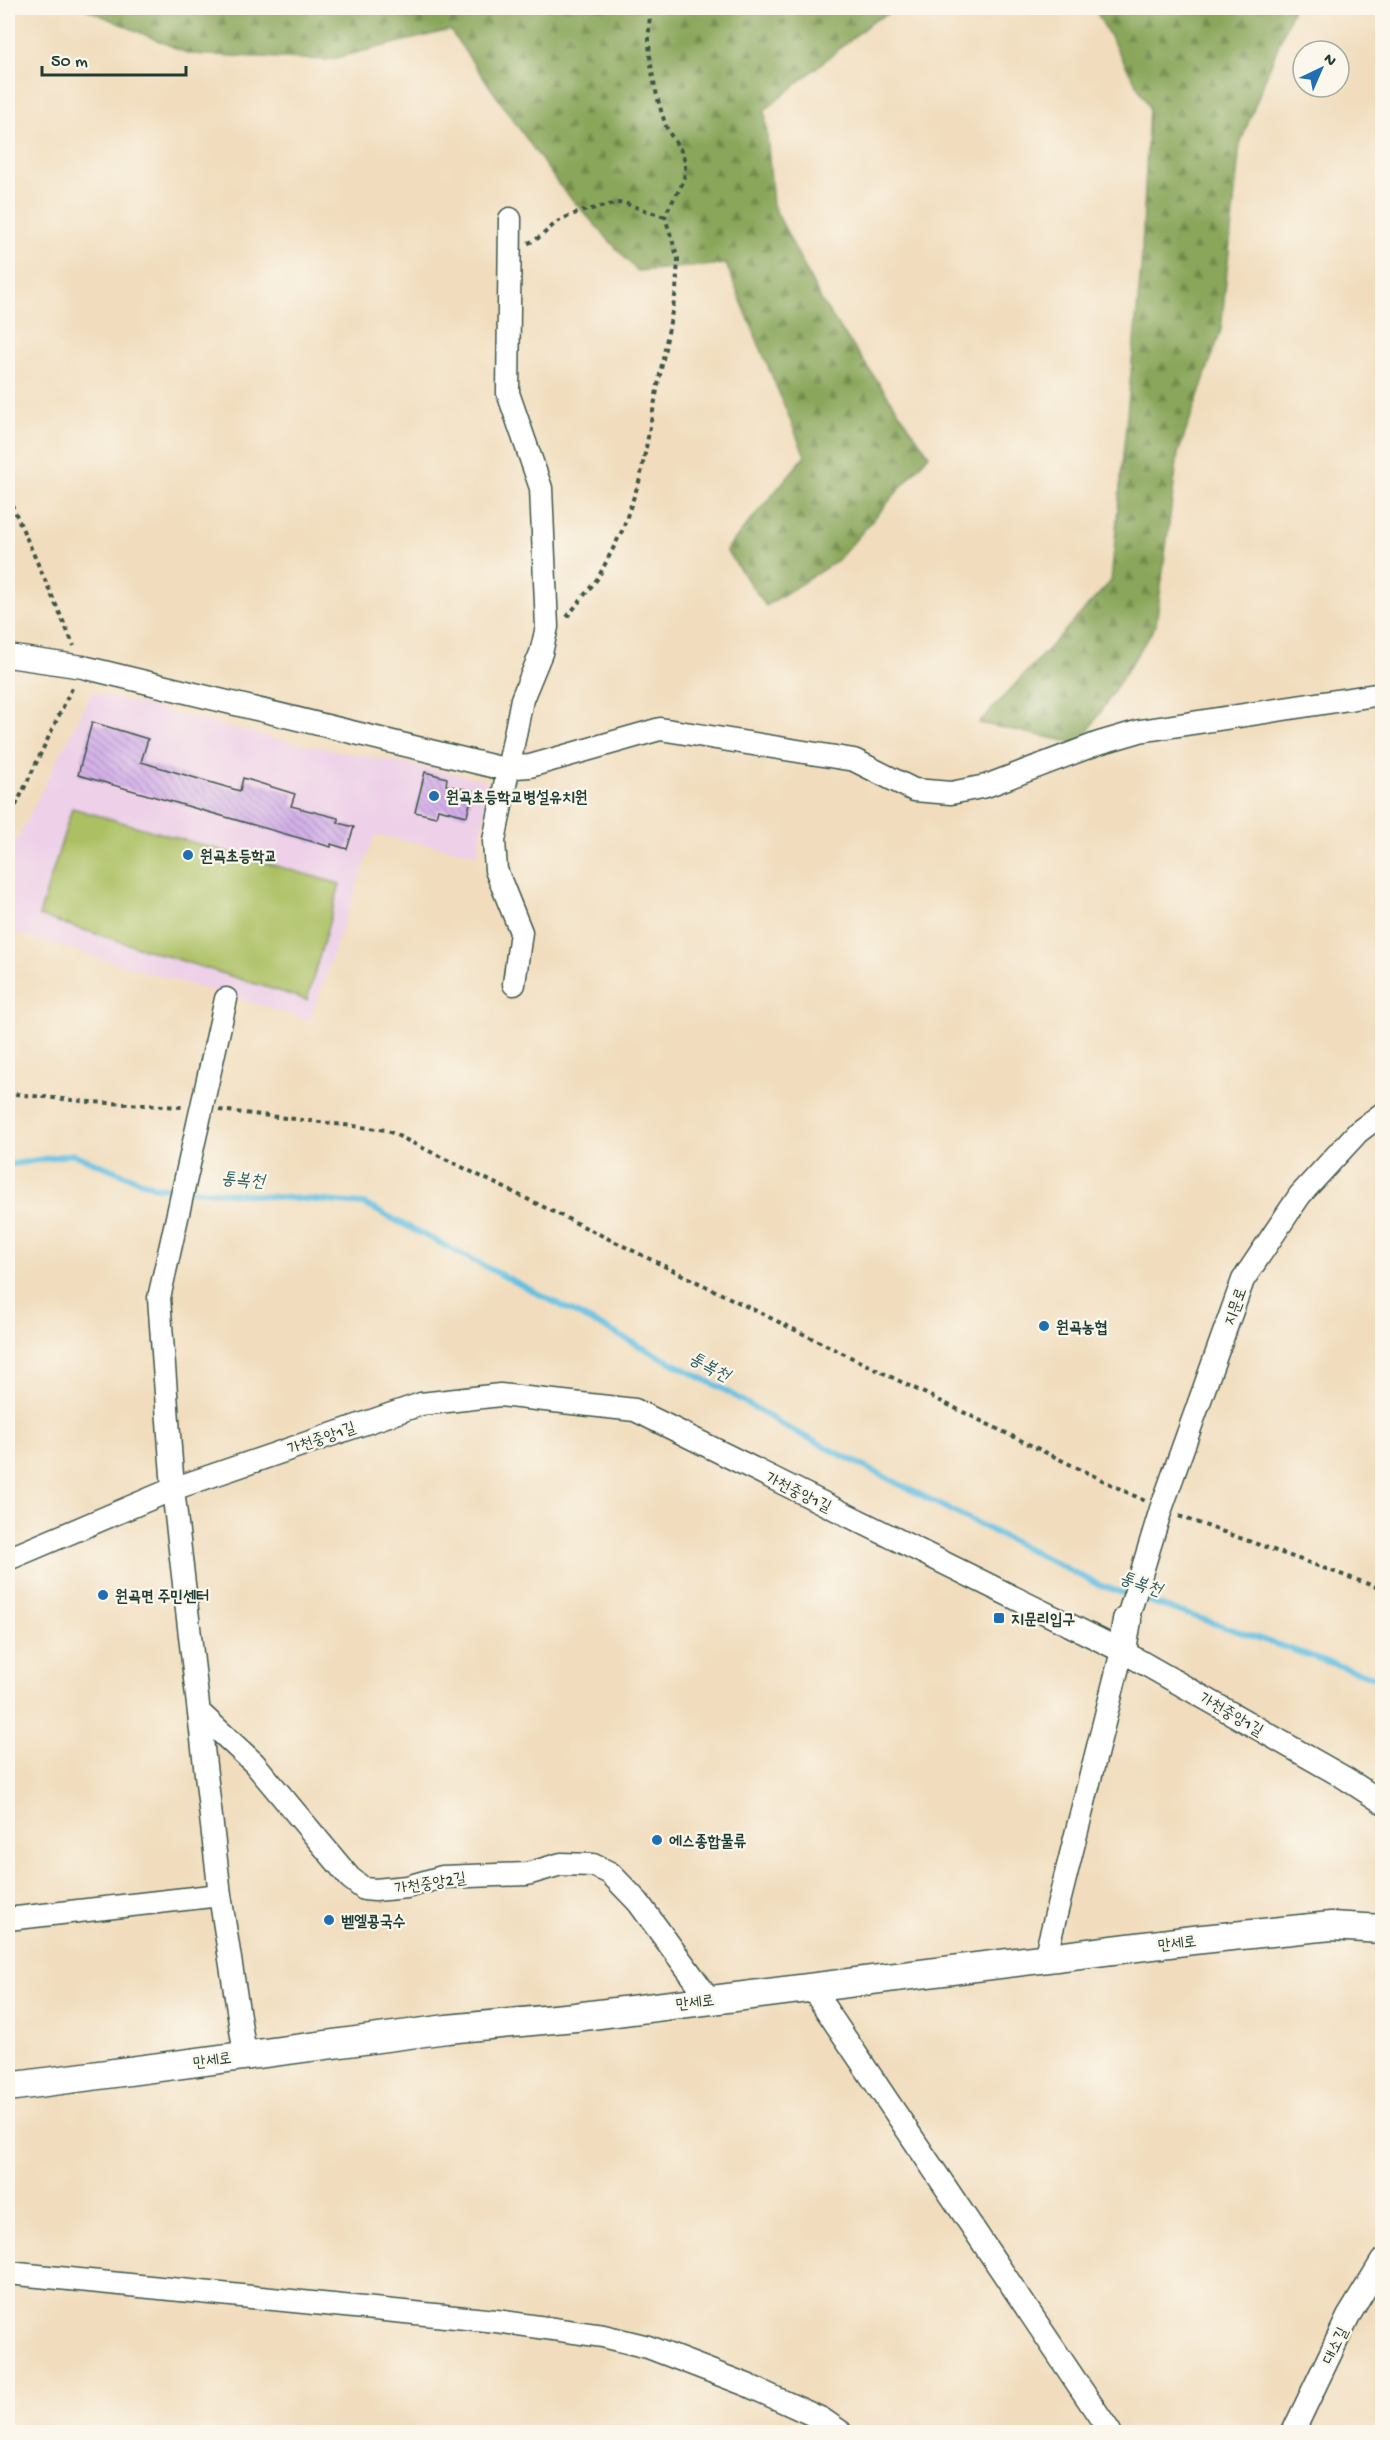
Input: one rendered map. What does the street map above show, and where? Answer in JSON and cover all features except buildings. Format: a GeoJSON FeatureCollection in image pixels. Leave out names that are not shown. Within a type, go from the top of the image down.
{"type":"FeatureCollection","features":[{"type":"Feature","properties":{"kind":"main road"},"geometry":{"type":"LineString","coordinates":[[1122,1651],[1127,1620]]}},
{"type":"Feature","properties":{"kind":"main road","name":"만세로"},"geometry":{"type":"LineString","coordinates":[[8,2087],[447,2028],[574,2017],[1045,1958],[1330,1926],[1383,1929]]}},
{"type":"Feature","properties":{"kind":"street"},"geometry":{"type":"LineString","coordinates":[[510,219],[508,393],[541,488],[547,627],[541,653],[522,699],[495,841],[496,870],[521,932],[514,984]]}},
{"type":"Feature","properties":{"kind":"street"},"geometry":{"type":"LineString","coordinates":[[8,656],[83,667],[500,768],[530,766],[660,729],[854,760],[914,790],[951,793],[986,786],[1099,743],[1140,731],[1383,694]]}},
{"type":"Feature","properties":{"kind":"street"},"geometry":{"type":"LineString","coordinates":[[226,999],[175,1235],[159,1298],[173,1489],[220,1895],[245,2055]]}},
{"type":"Feature","properties":{"kind":"street","name":"지문로"},"geometry":{"type":"LineString","coordinates":[[1127,1620],[1161,1509],[1243,1281],[1300,1195],[1358,1132],[1383,1114]]}},
{"type":"Feature","properties":{"kind":"street","name":"가천중앙1길"},"geometry":{"type":"LineString","coordinates":[[8,1559],[173,1489],[421,1404],[500,1395],[635,1410],[1122,1651],[1383,1802]]}},
{"type":"Feature","properties":{"kind":"street"},"geometry":{"type":"LineString","coordinates":[[1045,1958],[1122,1651]]}},
{"type":"Feature","properties":{"kind":"street","name":"가천중앙2길"},"geometry":{"type":"LineString","coordinates":[[200,1712],[254,1763],[350,1878],[364,1889],[407,1887],[442,1877],[527,1874],[561,1864],[593,1865],[609,1873],[638,1902],[710,2000]]}},
{"type":"Feature","properties":{"kind":"street"},"geometry":{"type":"LineString","coordinates":[[8,1919],[220,1895]]}},
{"type":"Feature","properties":{"kind":"street"},"geometry":{"type":"LineString","coordinates":[[812,1987],[1110,2433]]}},
{"type":"Feature","properties":{"kind":"street","name":"대소길"},"geometry":{"type":"LineString","coordinates":[[1293,2433],[1348,2317],[1383,2261]]}},
{"type":"Feature","properties":{"kind":"street"},"geometry":{"type":"LineString","coordinates":[[8,2273],[506,2322],[603,2336],[648,2347],[747,2385],[822,2419],[841,2433]]}},
{"type":"Feature","properties":{"kind":"path"},"geometry":{"type":"LineString","coordinates":[[561,624],[598,578],[622,531],[640,479],[676,291],[678,259],[665,217],[680,190],[686,167],[683,151],[667,129],[653,78],[649,33],[651,8]]}},
{"type":"Feature","properties":{"kind":"path"},"geometry":{"type":"LineString","coordinates":[[510,246],[534,241],[562,219],[618,203],[665,217]]}},
{"type":"Feature","properties":{"kind":"path"},"geometry":{"type":"LineString","coordinates":[[8,1089],[16,1094],[199,1118],[386,1130],[1161,1509],[1383,1589]]}},
{"type":"Feature","properties":{"kind":"shaded area","name":"원곡초등학교"},"geometry":{"type":"Polygon","coordinates":[[[92,692],[273,738],[482,779],[490,786],[478,854],[375,835],[310,1020],[8,931],[8,857],[92,692]]]}},
{"type":"Feature","properties":{"kind":"green space"},"geometry":{"type":"Polygon","coordinates":[[[84,8],[901,8],[873,21],[765,110],[773,205],[822,302],[929,455],[838,560],[766,606],[726,550],[805,456],[726,264],[637,271],[559,185],[450,30],[327,60],[189,54],[84,8]]]}},
{"type":"Feature","properties":{"kind":"green space"},"geometry":{"type":"Polygon","coordinates":[[[1094,8],[1293,8],[1240,144],[1221,330],[1178,454],[1156,625],[1080,744],[979,723],[1111,581],[1141,269],[1149,107],[1094,8]]]}},
{"type":"Feature","properties":{"kind":"green space"},"geometry":{"type":"Polygon","coordinates":[[[72,808],[340,884],[307,1000],[39,916],[72,808]]]}},
{"type":"Feature","properties":{"kind":"waterway","name":"통복천"},"geometry":{"type":"LineString","coordinates":[[8,1165],[73,1154],[155,1187],[364,1204],[721,1388],[788,1428],[1099,1585],[1129,1595]]}},
{"type":"Feature","properties":{"kind":"waterway","name":"통복천"},"geometry":{"type":"LineString","coordinates":[[1139,1598],[1382,1680]]}},
{"type":"Feature","properties":{"kind":"place","name":"원곡초등학교병설유치원"},"geometry":{"type":"Point","coordinates":[434,796]}},
{"type":"Feature","properties":{"kind":"place","name":"원곡초등학교"},"geometry":{"type":"Point","coordinates":[188,855]}},
{"type":"Feature","properties":{"kind":"place","name":"원곡농협"},"geometry":{"type":"Point","coordinates":[1044,1326]}},
{"type":"Feature","properties":{"kind":"place","name":"원곡면 주민센터"},"geometry":{"type":"Point","coordinates":[103,1595]}},
{"type":"Feature","properties":{"kind":"place","name":"지문리입구"},"geometry":{"type":"Point","coordinates":[999,1618]}},
{"type":"Feature","properties":{"kind":"place","name":"에스종합물류"},"geometry":{"type":"Point","coordinates":[657,1840]}},
{"type":"Feature","properties":{"kind":"place","name":"벧엘콩국수"},"geometry":{"type":"Point","coordinates":[329,1920]}}]}
